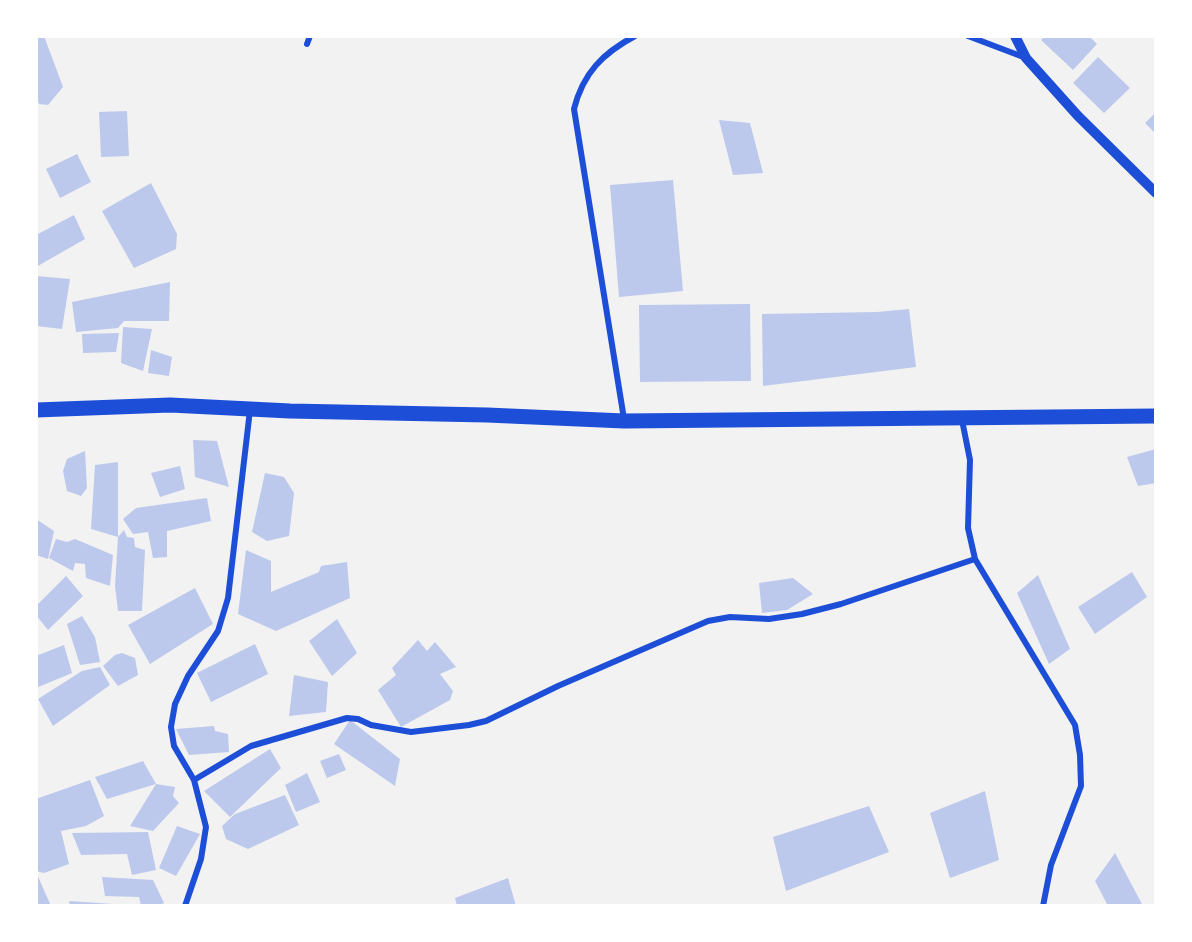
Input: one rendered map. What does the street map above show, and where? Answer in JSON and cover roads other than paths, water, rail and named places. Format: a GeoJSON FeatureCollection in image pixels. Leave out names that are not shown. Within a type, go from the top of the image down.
{"type":"FeatureCollection","features":[{"type":"Feature","properties":{"kind":"main road"},"geometry":{"type":"LineString","coordinates":[[36,410],[170,405],[624,421],[962,420],[1156,416]]}},
{"type":"Feature","properties":{"kind":"street"},"geometry":{"type":"LineString","coordinates":[[307,44],[310,36]]}},
{"type":"Feature","properties":{"kind":"street"},"geometry":{"type":"LineString","coordinates":[[624,421],[574,109],[578,91],[590,71],[615,46],[635,36]]}},
{"type":"Feature","properties":{"kind":"street"},"geometry":{"type":"LineString","coordinates":[[968,36],[1026,58]]}},
{"type":"Feature","properties":{"kind":"street"},"geometry":{"type":"LineString","coordinates":[[1015,36],[1026,58],[1078,116],[1156,194]]}},
{"type":"Feature","properties":{"kind":"street"},"geometry":{"type":"LineString","coordinates":[[185,906],[201,859],[206,827],[194,780],[174,746],[171,727],[175,704],[188,676],[218,631],[226,606],[250,409]]}},
{"type":"Feature","properties":{"kind":"street"},"geometry":{"type":"LineString","coordinates":[[962,420],[970,460],[968,528],[975,560],[1074,725],[1080,755],[1081,786],[1051,865],[1043,906]]}},
{"type":"Feature","properties":{"kind":"street"},"geometry":{"type":"LineString","coordinates":[[194,780],[251,746],[346,718],[411,732],[486,721],[558,686],[708,621],[730,617],[769,619],[802,614],[841,604],[975,560]]}}]}
